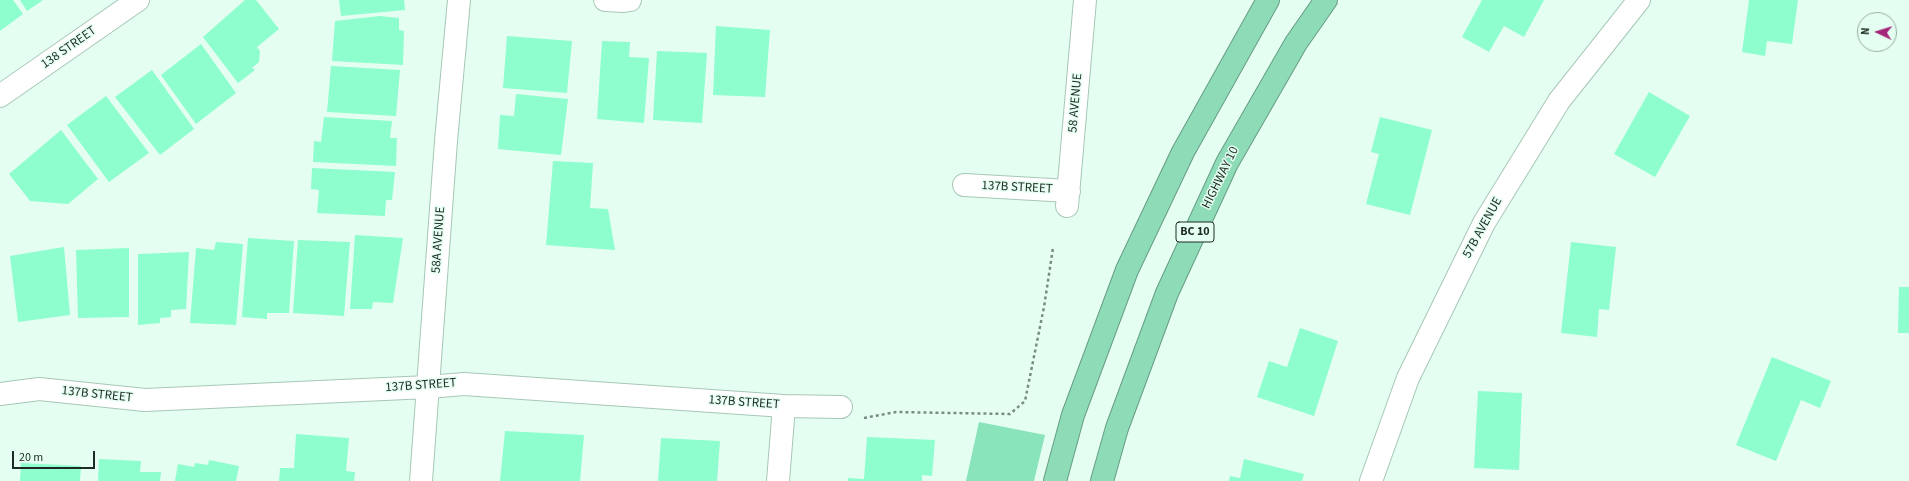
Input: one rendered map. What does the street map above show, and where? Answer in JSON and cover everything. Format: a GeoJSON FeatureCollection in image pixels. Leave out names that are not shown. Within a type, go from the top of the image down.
{"type":"FeatureCollection","features":[{"type":"Feature","properties":{"kind":"highway"},"geometry":{"type":"LineString","coordinates":[[1055,481],[1073,416],[1128,270],[1183,152],[1268,0]]}},
{"type":"Feature","properties":{"kind":"highway","name":"HIGHWAY 10"},"geometry":{"type":"LineString","coordinates":[[1102,481],[1117,428],[1167,293],[1227,163],[1296,43],[1326,0]]}},
{"type":"Feature","properties":{"kind":"street","name":"138 STREET"},"geometry":{"type":"LineString","coordinates":[[0,96],[138,0]]}},
{"type":"Feature","properties":{"kind":"street","name":"58A AVENUE"},"geometry":{"type":"LineString","coordinates":[[421,481],[459,0]]}},
{"type":"Feature","properties":{"kind":"street"},"geometry":{"type":"LineString","coordinates":[[606,0],[630,0]]}},
{"type":"Feature","properties":{"kind":"street","name":"58 AVENUE"},"geometry":{"type":"LineString","coordinates":[[1068,199],[1085,0]]}},
{"type":"Feature","properties":{"kind":"street","name":"57B AVENUE"},"geometry":{"type":"LineString","coordinates":[[1371,481],[1408,378],[1484,223],[1559,101],[1639,0]]}},
{"type":"Feature","properties":{"kind":"street","name":"137B STREET"},"geometry":{"type":"LineString","coordinates":[[964,186],[1068,199]]}},
{"type":"Feature","properties":{"kind":"street","name":"137B STREET"},"geometry":{"type":"LineString","coordinates":[[0,394],[39,389],[145,400],[464,384],[784,406],[841,407]]}},
{"type":"Feature","properties":{"kind":"street"},"geometry":{"type":"LineString","coordinates":[[778,481],[784,406]]}},
{"type":"Feature","properties":{"kind":"path"},"geometry":{"type":"LineString","coordinates":[[860,419],[896,412],[1010,414],[1025,401],[1044,307],[1053,248]]}},
{"type":"Feature","properties":{"kind":"green space"},"geometry":{"type":"Polygon","coordinates":[[[979,422],[1045,435],[1034,481],[966,481],[979,422]]]}},
{"type":"Feature","properties":{"kind":"building"},"geometry":{"type":"Polygon","coordinates":[[[0,0],[13,0],[23,14],[0,31],[0,0]]]}},
{"type":"Feature","properties":{"kind":"building"},"geometry":{"type":"Polygon","coordinates":[[[20,0],[43,0],[27,11],[20,0]]]}},
{"type":"Feature","properties":{"kind":"building"},"geometry":{"type":"Polygon","coordinates":[[[245,0],[256,0],[279,29],[257,47],[260,51],[259,62],[252,68],[255,70],[238,83],[203,37],[245,0]]]}},
{"type":"Feature","properties":{"kind":"building"},"geometry":{"type":"Polygon","coordinates":[[[339,0],[404,0],[405,10],[341,16],[339,0]]]}},
{"type":"Feature","properties":{"kind":"building"},"geometry":{"type":"Polygon","coordinates":[[[1482,0],[1544,0],[1524,37],[1504,26],[1489,52],[1462,37],[1482,0]]]}},
{"type":"Feature","properties":{"kind":"building"},"geometry":{"type":"Polygon","coordinates":[[[1749,0],[1798,0],[1792,44],[1767,41],[1765,56],[1742,52],[1749,0]]]}},
{"type":"Feature","properties":{"kind":"building"},"geometry":{"type":"Polygon","coordinates":[[[380,16],[399,18],[399,30],[404,31],[403,65],[332,61],[335,21],[380,16]]]}},
{"type":"Feature","properties":{"kind":"building"},"geometry":{"type":"Polygon","coordinates":[[[716,26],[770,30],[765,97],[713,95],[716,26]]]}},
{"type":"Feature","properties":{"kind":"building"},"geometry":{"type":"Polygon","coordinates":[[[507,36],[572,41],[567,93],[503,88],[507,36]]]}},
{"type":"Feature","properties":{"kind":"building"},"geometry":{"type":"Polygon","coordinates":[[[602,41],[630,42],[629,57],[649,58],[644,123],[597,119],[602,41]]]}},
{"type":"Feature","properties":{"kind":"building"},"geometry":{"type":"Polygon","coordinates":[[[201,44],[236,93],[196,124],[161,75],[201,44]]]}},
{"type":"Feature","properties":{"kind":"building"},"geometry":{"type":"Polygon","coordinates":[[[657,51],[707,53],[702,123],[653,120],[657,51]]]}},
{"type":"Feature","properties":{"kind":"building"},"geometry":{"type":"Polygon","coordinates":[[[331,66],[400,70],[396,116],[327,112],[331,66]]]}},
{"type":"Feature","properties":{"kind":"building"},"geometry":{"type":"Polygon","coordinates":[[[152,70],[194,129],[160,155],[115,97],[152,70]]]}},
{"type":"Feature","properties":{"kind":"building"},"geometry":{"type":"Polygon","coordinates":[[[1649,92],[1690,116],[1655,177],[1614,154],[1649,92]]]}},
{"type":"Feature","properties":{"kind":"building"},"geometry":{"type":"Polygon","coordinates":[[[516,94],[568,99],[561,155],[498,149],[500,115],[514,116],[516,94]]]}},
{"type":"Feature","properties":{"kind":"building"},"geometry":{"type":"Polygon","coordinates":[[[106,96],[149,153],[109,182],[67,125],[106,96]]]}},
{"type":"Feature","properties":{"kind":"building"},"geometry":{"type":"Polygon","coordinates":[[[324,117],[392,121],[390,138],[397,138],[396,166],[313,162],[314,141],[321,142],[324,117]]]}},
{"type":"Feature","properties":{"kind":"building"},"geometry":{"type":"Polygon","coordinates":[[[1380,117],[1432,130],[1410,215],[1366,204],[1379,154],[1371,152],[1380,117]]]}},
{"type":"Feature","properties":{"kind":"building"},"geometry":{"type":"Polygon","coordinates":[[[61,130],[98,179],[68,204],[30,201],[9,174],[61,130]]]}},
{"type":"Feature","properties":{"kind":"building"},"geometry":{"type":"Polygon","coordinates":[[[553,161],[593,163],[590,208],[608,209],[615,250],[546,245],[553,161]]]}},
{"type":"Feature","properties":{"kind":"building"},"geometry":{"type":"Polygon","coordinates":[[[312,168],[395,172],[392,200],[386,200],[385,216],[317,213],[319,190],[311,189],[312,168]]]}},
{"type":"Feature","properties":{"kind":"building"},"geometry":{"type":"Polygon","coordinates":[[[355,235],[403,238],[393,303],[373,302],[372,309],[350,309],[355,235]]]}},
{"type":"Feature","properties":{"kind":"building"},"geometry":{"type":"Polygon","coordinates":[[[248,238],[294,241],[289,313],[267,313],[267,319],[242,317],[248,238]]]}},
{"type":"Feature","properties":{"kind":"building"},"geometry":{"type":"Polygon","coordinates":[[[298,240],[350,242],[344,316],[293,313],[298,240]]]}},
{"type":"Feature","properties":{"kind":"building"},"geometry":{"type":"Polygon","coordinates":[[[216,242],[243,244],[236,325],[190,323],[196,248],[214,250],[216,242]]]}},
{"type":"Feature","properties":{"kind":"building"},"geometry":{"type":"Polygon","coordinates":[[[1571,242],[1616,247],[1609,310],[1599,309],[1597,337],[1561,333],[1571,242]]]}},
{"type":"Feature","properties":{"kind":"building"},"geometry":{"type":"Polygon","coordinates":[[[64,247],[70,315],[18,322],[10,256],[64,247]]]}},
{"type":"Feature","properties":{"kind":"building"},"geometry":{"type":"Polygon","coordinates":[[[129,248],[129,317],[78,318],[76,250],[129,248]]]}},
{"type":"Feature","properties":{"kind":"building"},"geometry":{"type":"Polygon","coordinates":[[[189,252],[186,309],[171,310],[171,317],[160,318],[160,323],[138,325],[138,254],[189,252]]]}},
{"type":"Feature","properties":{"kind":"building"},"geometry":{"type":"Polygon","coordinates":[[[1899,287],[1909,287],[1909,333],[1898,333],[1899,287]]]}},
{"type":"Feature","properties":{"kind":"building"},"geometry":{"type":"Polygon","coordinates":[[[1300,328],[1338,341],[1314,416],[1257,397],[1269,361],[1287,367],[1300,328]]]}},
{"type":"Feature","properties":{"kind":"building"},"geometry":{"type":"Polygon","coordinates":[[[1772,357],[1831,381],[1820,408],[1801,400],[1776,461],[1736,445],[1772,357]]]}},
{"type":"Feature","properties":{"kind":"building"},"geometry":{"type":"Polygon","coordinates":[[[1478,391],[1522,393],[1519,470],[1474,468],[1478,391]]]}},
{"type":"Feature","properties":{"kind":"building"},"geometry":{"type":"Polygon","coordinates":[[[505,431],[584,435],[580,481],[500,481],[505,431]]]}},
{"type":"Feature","properties":{"kind":"building"},"geometry":{"type":"Polygon","coordinates":[[[296,434],[349,438],[346,471],[355,472],[354,481],[279,481],[280,468],[294,468],[296,434]]]}},
{"type":"Feature","properties":{"kind":"building"},"geometry":{"type":"Polygon","coordinates":[[[867,437],[935,440],[932,476],[922,475],[922,481],[848,481],[848,478],[864,479],[867,437]]]}},
{"type":"Feature","properties":{"kind":"building"},"geometry":{"type":"Polygon","coordinates":[[[661,438],[720,441],[717,481],[658,481],[661,438]]]}},
{"type":"Feature","properties":{"kind":"building"},"geometry":{"type":"Polygon","coordinates":[[[99,459],[141,461],[140,472],[161,472],[160,481],[98,481],[99,459]]]}},
{"type":"Feature","properties":{"kind":"building"},"geometry":{"type":"Polygon","coordinates":[[[1244,459],[1304,474],[1302,481],[1229,481],[1230,476],[1240,478],[1244,459]]]}},
{"type":"Feature","properties":{"kind":"building"},"geometry":{"type":"Polygon","coordinates":[[[209,460],[239,466],[236,481],[175,481],[178,464],[194,467],[195,463],[208,465],[209,460]]]}},
{"type":"Feature","properties":{"kind":"building"},"geometry":{"type":"Polygon","coordinates":[[[21,463],[81,466],[80,481],[20,481],[21,463]]]}}]}
